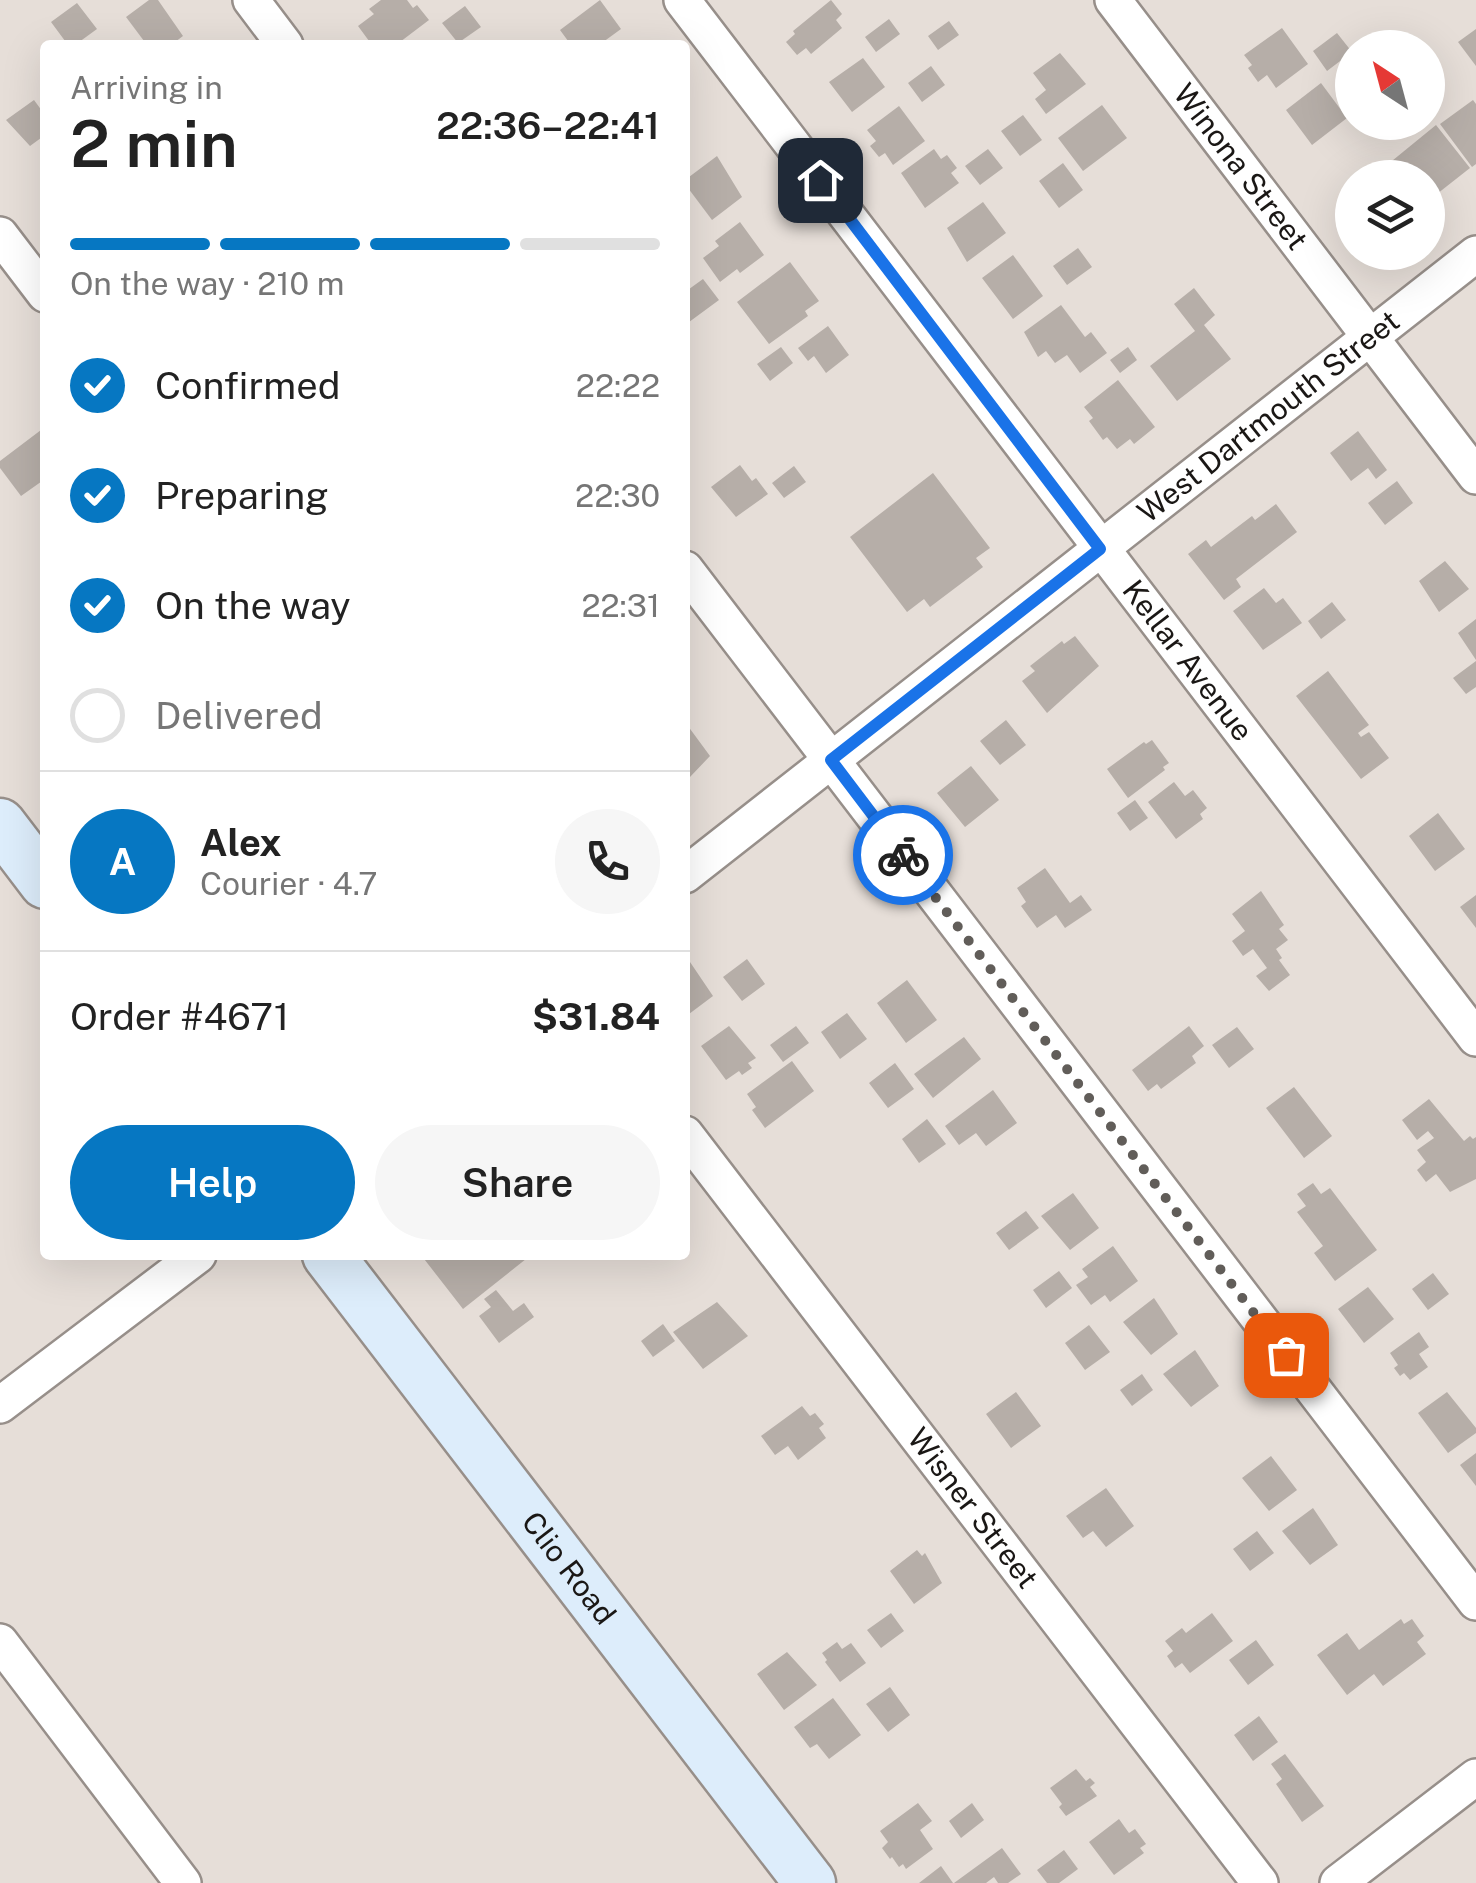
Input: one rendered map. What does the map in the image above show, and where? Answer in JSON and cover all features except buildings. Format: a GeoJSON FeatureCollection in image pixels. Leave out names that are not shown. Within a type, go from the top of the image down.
{"type":"FeatureCollection","features":[{"type":"Feature","properties":{"kind":"main road"},"geometry":{"type":"LineString","coordinates":[[0,824],[40,876]]}},
{"type":"Feature","properties":{"kind":"main road","name":"Clio Road"},"geometry":{"type":"LineString","coordinates":[[332,1260],[810,1883]]}},
{"type":"Feature","properties":{"kind":"street"},"geometry":{"type":"LineString","coordinates":[[251,0],[281,40]]}},
{"type":"Feature","properties":{"kind":"street","name":"Kellar Avenue"},"geometry":{"type":"LineString","coordinates":[[682,0],[1476,1038]]}},
{"type":"Feature","properties":{"kind":"street","name":"Winona Street"},"geometry":{"type":"LineString","coordinates":[[1113,0],[1476,476]]}},
{"type":"Feature","properties":{"kind":"street"},"geometry":{"type":"LineString","coordinates":[[0,235],[40,287]]}},
{"type":"Feature","properties":{"kind":"street","name":"West Dartmouth Street"},"geometry":{"type":"LineString","coordinates":[[690,871],[1476,254]]}},
{"type":"Feature","properties":{"kind":"street"},"geometry":{"type":"LineString","coordinates":[[690,576],[1476,1602]]}},
{"type":"Feature","properties":{"kind":"street","name":"Wisner Street"},"geometry":{"type":"LineString","coordinates":[[690,1141],[1260,1883]]}},
{"type":"Feature","properties":{"kind":"street"},"geometry":{"type":"LineString","coordinates":[[0,1405],[191,1260]]}},
{"type":"Feature","properties":{"kind":"street"},"geometry":{"type":"LineString","coordinates":[[0,1642],[183,1883]]}},
{"type":"Feature","properties":{"kind":"street"},"geometry":{"type":"LineString","coordinates":[[1338,1883],[1476,1777]]}},
{"type":"Feature","properties":{"kind":"way so far"},"geometry":{"type":"LineString","coordinates":[[903,855],[1286,1355]]}},
{"type":"Feature","properties":{"kind":"route"},"geometry":{"type":"LineString","coordinates":[[820,180],[1100,549],[831,760],[903,855]]}}]}
